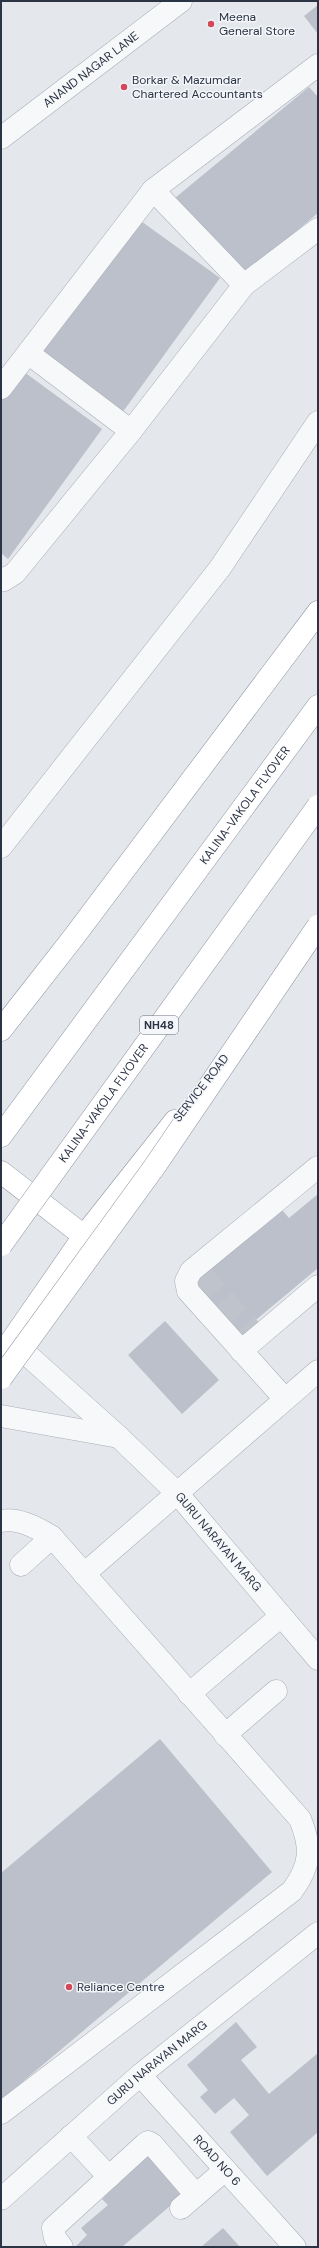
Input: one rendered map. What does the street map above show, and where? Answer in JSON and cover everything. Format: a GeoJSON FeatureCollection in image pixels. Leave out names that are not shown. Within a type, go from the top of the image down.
{"type":"FeatureCollection","features":[{"type":"Feature","properties":{"kind":"highway"},"geometry":{"type":"LineString","coordinates":[[1,1030],[73,938],[318,612]]}},
{"type":"Feature","properties":{"kind":"highway","name":"KALINA-VAKOLA FLYOVER"},"geometry":{"type":"LineString","coordinates":[[1,1136],[318,706]]}},
{"type":"Feature","properties":{"kind":"highway","name":"KALINA-VAKOLA FLYOVER"},"geometry":{"type":"LineString","coordinates":[[1,1245],[318,806]]}},
{"type":"Feature","properties":{"kind":"highway"},"geometry":{"type":"LineString","coordinates":[[1,1378],[155,1166],[318,926]]}},
{"type":"Feature","properties":{"kind":"highway","name":"SERVICE ROAD"},"geometry":{"type":"LineString","coordinates":[[7,1349],[84,1236],[318,940]]}},
{"type":"Feature","properties":{"kind":"highway"},"geometry":{"type":"LineString","coordinates":[[1,1172],[84,1236]]}},
{"type":"Feature","properties":{"kind":"street","name":"ANAND NAGAR LANE"},"geometry":{"type":"LineString","coordinates":[[1,138],[181,1]]}},
{"type":"Feature","properties":{"kind":"street"},"geometry":{"type":"LineString","coordinates":[[1,388],[153,190],[318,65]]}},
{"type":"Feature","properties":{"kind":"street"},"geometry":{"type":"LineString","coordinates":[[153,190],[244,285]]}},
{"type":"Feature","properties":{"kind":"street"},"geometry":{"type":"LineString","coordinates":[[1,578],[4,580],[15,573],[131,431],[244,285],[318,229]]}},
{"type":"Feature","properties":{"kind":"street"},"geometry":{"type":"LineString","coordinates":[[28,353],[131,431]]}},
{"type":"Feature","properties":{"kind":"street"},"geometry":{"type":"LineString","coordinates":[[1,847],[220,568],[318,422]]}},
{"type":"Feature","properties":{"kind":"street"},"geometry":{"type":"LineString","coordinates":[[285,1399],[188,1291],[186,1281],[318,1167]]}},
{"type":"Feature","properties":{"kind":"street"},"geometry":{"type":"LineString","coordinates":[[241,1351],[254,1333],[318,1286]]}},
{"type":"Feature","properties":{"kind":"street"},"geometry":{"type":"LineString","coordinates":[[7,1349],[119,1437],[177,1494],[84,1574]]}},
{"type":"Feature","properties":{"kind":"street","name":"GURU NARAYAN MARG"},"geometry":{"type":"LineString","coordinates":[[318,1371],[177,1494],[318,1659]]}},
{"type":"Feature","properties":{"kind":"street"},"geometry":{"type":"LineString","coordinates":[[1,1416],[119,1437]]}},
{"type":"Feature","properties":{"kind":"street"},"geometry":{"type":"LineString","coordinates":[[1,1521],[6,1520],[34,1526],[52,1537],[300,1819],[308,1838],[308,1861],[300,1880],[292,1891],[1,2113]]}},
{"type":"Feature","properties":{"kind":"street"},"geometry":{"type":"LineString","coordinates":[[21,1565],[52,1537]]}},
{"type":"Feature","properties":{"kind":"street"},"geometry":{"type":"LineString","coordinates":[[189,1694],[281,1616]]}},
{"type":"Feature","properties":{"kind":"street"},"geometry":{"type":"LineString","coordinates":[[225,1735],[276,1691]]}},
{"type":"Feature","properties":{"kind":"street","name":"GURU NARAYAN MARG"},"geometry":{"type":"LineString","coordinates":[[1,2199],[140,2075],[318,1933]]}},
{"type":"Feature","properties":{"kind":"street","name":"ROAD NO 6"},"geometry":{"type":"LineString","coordinates":[[140,2075],[294,2247]]}},
{"type":"Feature","properties":{"kind":"street"},"geometry":{"type":"LineString","coordinates":[[71,2136],[109,2176]]}},
{"type":"Feature","properties":{"kind":"street"},"geometry":{"type":"LineString","coordinates":[[62,2247],[52,2233],[53,2228],[148,2142],[152,2144],[188,2202],[225,2170]]}},
{"type":"Feature","properties":{"kind":"building"},"geometry":{"type":"Polygon","coordinates":[[[318,5],[318,34],[304,16],[318,5]]]}},
{"type":"Feature","properties":{"kind":"building"},"geometry":{"type":"Polygon","coordinates":[[[309,87],[318,97],[318,213],[241,277],[175,198],[309,87]]]}},
{"type":"Feature","properties":{"kind":"building"},"geometry":{"type":"Polygon","coordinates":[[[138,219],[220,278],[122,413],[41,354],[138,219]]]}},
{"type":"Feature","properties":{"kind":"building"},"geometry":{"type":"Polygon","coordinates":[[[20,369],[102,429],[8,559],[1,553],[1,395],[20,369]]]}},
{"type":"Feature","properties":{"kind":"building"},"geometry":{"type":"Polygon","coordinates":[[[318,1194],[318,1268],[238,1335],[194,1283],[282,1210],[289,1218],[318,1194]]]}},
{"type":"Feature","properties":{"kind":"building"},"geometry":{"type":"Polygon","coordinates":[[[165,1321],[219,1380],[182,1414],[128,1355],[165,1321]]]}},
{"type":"Feature","properties":{"kind":"building","name":"Reliance Centre"},"geometry":{"type":"Polygon","coordinates":[[[160,1739],[272,1872],[1,2100],[1,1873],[160,1739]]]}},
{"type":"Feature","properties":{"kind":"building"},"geometry":{"type":"Polygon","coordinates":[[[236,2022],[257,2047],[241,2060],[269,2094],[318,2053],[318,2132],[267,2176],[230,2132],[249,2115],[234,2098],[215,2114],[200,2097],[208,2090],[187,2065],[236,2022]]]}},
{"type":"Feature","properties":{"kind":"building"},"geometry":{"type":"Polygon","coordinates":[[[150,2154],[184,2194],[122,2247],[75,2247],[87,2235],[81,2228],[108,2205],[102,2199],[150,2154]]]}},
{"type":"Feature","properties":{"kind":"building"},"geometry":{"type":"Polygon","coordinates":[[[223,2228],[240,2247],[201,2247],[223,2228]]]}},
{"type":"Feature","properties":{"kind":"tunnel"},"geometry":{"type":"LineString","coordinates":[[202,1275],[250,1329]]}},
{"type":"Feature","properties":{"kind":"place","name":"Meena General Store"},"geometry":{"type":"Point","coordinates":[211,24]}},
{"type":"Feature","properties":{"kind":"place","name":"Borkar & Mazumdar Chartered Accountants"},"geometry":{"type":"Point","coordinates":[124,87]}},
{"type":"Feature","properties":{"kind":"place","name":"Reliance Centre"},"geometry":{"type":"Point","coordinates":[69,1987]}}]}
